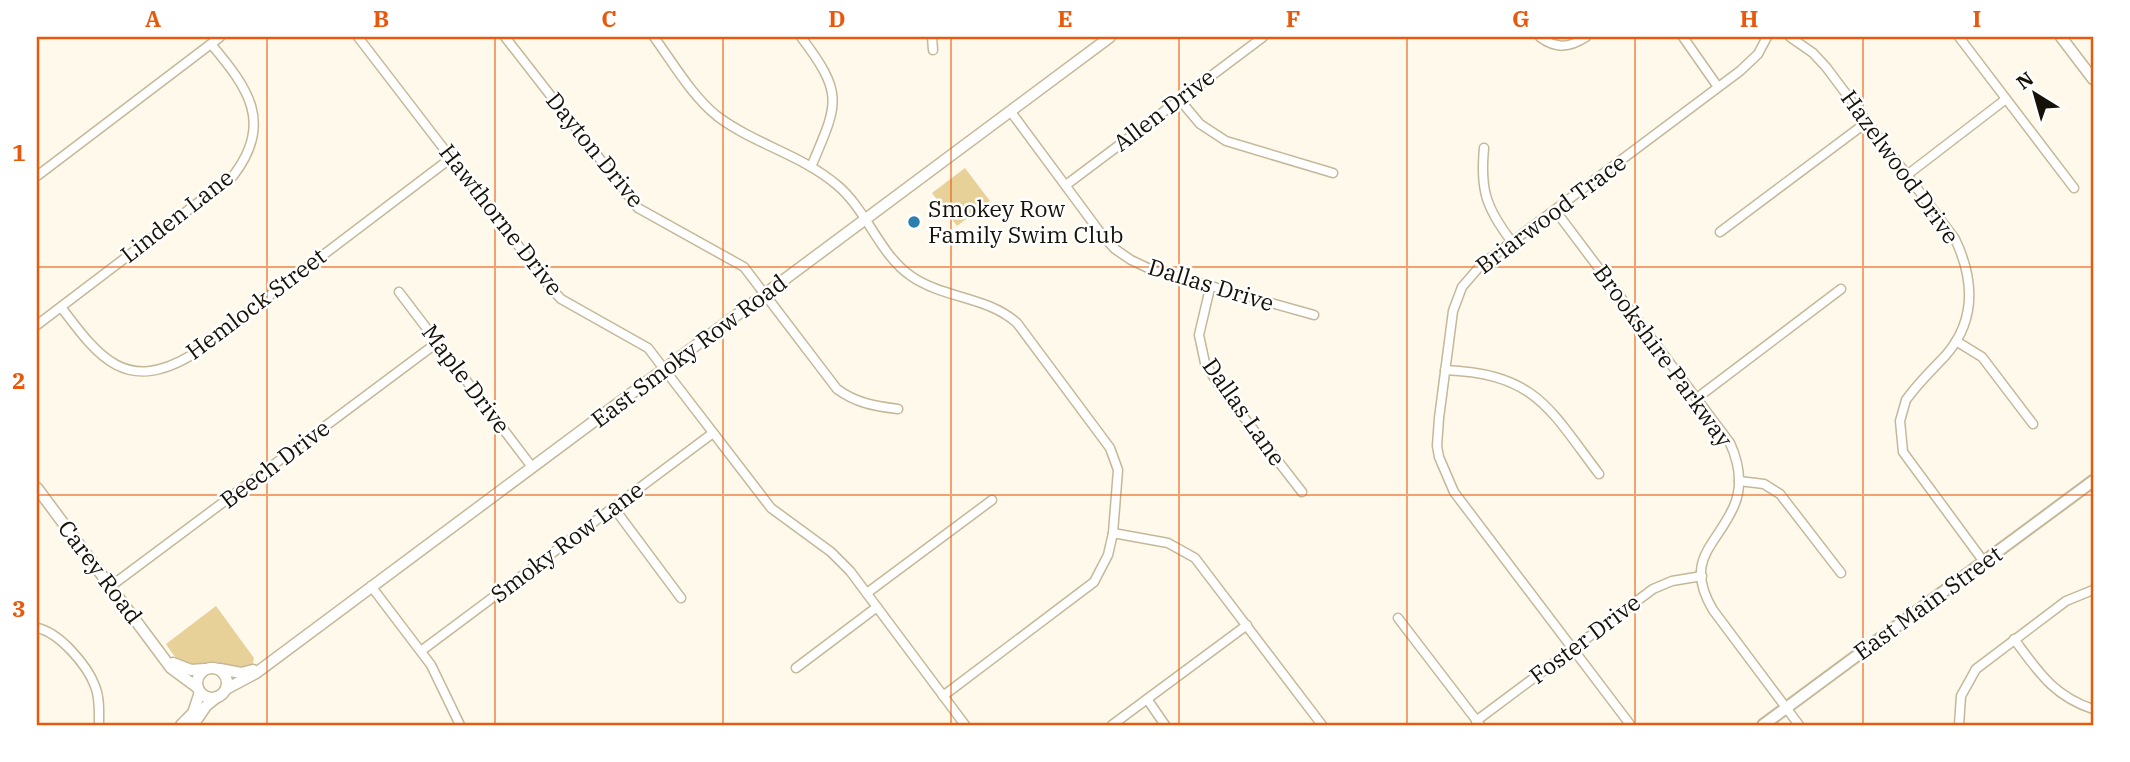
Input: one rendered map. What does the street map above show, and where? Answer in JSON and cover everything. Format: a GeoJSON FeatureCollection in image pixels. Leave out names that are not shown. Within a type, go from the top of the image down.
{"type":"FeatureCollection","features":[{"type":"Feature","properties":{"kind":"main road","name":"East Main Street"},"geometry":{"type":"LineString","coordinates":[[1763,725],[2093,481]]}},
{"type":"Feature","properties":{"kind":"street"},"geometry":{"type":"LineString","coordinates":[[37,176],[220,37]]}},
{"type":"Feature","properties":{"kind":"street","name":"Hawthorne Drive"},"geometry":{"type":"LineString","coordinates":[[358,37],[561,299],[642,344],[665,369],[771,508],[842,561],[965,725]]}},
{"type":"Feature","properties":{"kind":"street","name":"Dayton Drive"},"geometry":{"type":"LineString","coordinates":[[505,37],[638,208],[739,263],[837,389],[865,404],[898,409]]}},
{"type":"Feature","properties":{"kind":"street"},"geometry":{"type":"LineString","coordinates":[[654,37],[711,111],[733,126],[811,167],[839,186],[913,278],[1008,314],[1110,448],[1118,470],[1113,533],[1108,555],[1094,582],[943,696]]}},
{"type":"Feature","properties":{"kind":"street"},"geometry":{"type":"LineString","coordinates":[[801,37],[828,74],[834,98],[827,128],[811,167]]}},
{"type":"Feature","properties":{"kind":"street"},"geometry":{"type":"LineString","coordinates":[[932,37],[933,50]]}},
{"type":"Feature","properties":{"kind":"street","name":"East Smoky Row Road"},"geometry":{"type":"LineString","coordinates":[[226,689],[256,673],[1110,37]]}},
{"type":"Feature","properties":{"kind":"street","name":"Allen Drive"},"geometry":{"type":"LineString","coordinates":[[1066,185],[1263,37]]}},
{"type":"Feature","properties":{"kind":"street"},"geometry":{"type":"LineString","coordinates":[[1540,37],[1557,46],[1566,46],[1586,37]]}},
{"type":"Feature","properties":{"kind":"street"},"geometry":{"type":"LineString","coordinates":[[1683,37],[1718,87]]}},
{"type":"Feature","properties":{"kind":"street","name":"Briarwood Trace"},"geometry":{"type":"LineString","coordinates":[[1629,723],[1447,480],[1437,446],[1452,311],[1462,287],[1481,265],[1750,62],[1767,37]]}},
{"type":"Feature","properties":{"kind":"street","name":"Hazelwood Drive"},"geometry":{"type":"LineString","coordinates":[[1790,37],[1826,67],[1955,239],[1967,267],[1969,309],[1956,341],[1906,400],[1899,432],[1903,452],[1914,469],[1984,562]]}},
{"type":"Feature","properties":{"kind":"street"},"geometry":{"type":"LineString","coordinates":[[1959,37],[2074,188]]}},
{"type":"Feature","properties":{"kind":"street"},"geometry":{"type":"LineString","coordinates":[[2061,37],[2093,79]]}},
{"type":"Feature","properties":{"kind":"street","name":"Linden Lane"},"geometry":{"type":"LineString","coordinates":[[37,325],[233,176],[249,152],[254,126],[249,97],[211,44]]}},
{"type":"Feature","properties":{"kind":"street"},"geometry":{"type":"LineString","coordinates":[[1179,99],[1200,124],[1226,141],[1333,173]]}},
{"type":"Feature","properties":{"kind":"street"},"geometry":{"type":"LineString","coordinates":[[1907,175],[2006,99]]}},
{"type":"Feature","properties":{"kind":"street","name":"Dallas Drive"},"geometry":{"type":"LineString","coordinates":[[1011,112],[1102,235],[1115,249],[1131,260],[1150,269],[1210,288],[1314,315]]}},
{"type":"Feature","properties":{"kind":"street"},"geometry":{"type":"LineString","coordinates":[[1720,232],[1867,122]]}},
{"type":"Feature","properties":{"kind":"street"},"geometry":{"type":"LineString","coordinates":[[1484,148],[1482,171],[1485,196],[1494,218],[1512,242]]}},
{"type":"Feature","properties":{"kind":"street","name":"Hemlock Street"},"geometry":{"type":"LineString","coordinates":[[61,307],[91,346],[103,358],[121,368],[147,372],[171,367],[190,356],[451,158]]}},
{"type":"Feature","properties":{"kind":"street","name":"Brookshire Parkway"},"geometry":{"type":"LineString","coordinates":[[1555,210],[1697,398],[1736,455],[1739,481],[1734,507],[1706,551],[1702,576]]}},
{"type":"Feature","properties":{"kind":"street","name":"Dallas Lane"},"geometry":{"type":"LineString","coordinates":[[1210,288],[1199,335],[1205,363],[1218,384],[1302,492]]}},
{"type":"Feature","properties":{"kind":"street"},"geometry":{"type":"LineString","coordinates":[[1697,398],[1841,289]]}},
{"type":"Feature","properties":{"kind":"street","name":"Maple Drive"},"geometry":{"type":"LineString","coordinates":[[399,292],[532,467]]}},
{"type":"Feature","properties":{"kind":"street"},"geometry":{"type":"LineString","coordinates":[[1956,341],[1982,357],[2033,424]]}},
{"type":"Feature","properties":{"kind":"street","name":"Beech Drive"},"geometry":{"type":"LineString","coordinates":[[111,586],[438,342]]}},
{"type":"Feature","properties":{"kind":"street"},"geometry":{"type":"LineString","coordinates":[[1445,370],[1500,378],[1532,393],[1554,415],[1599,474]]}},
{"type":"Feature","properties":{"kind":"street","name":"Smoky Row Lane"},"geometry":{"type":"LineString","coordinates":[[421,651],[713,433]]}},
{"type":"Feature","properties":{"kind":"street"},"geometry":{"type":"LineString","coordinates":[[1739,481],[1764,484],[1780,494],[1841,573]]}},
{"type":"Feature","properties":{"kind":"street","name":"Carey Road"},"geometry":{"type":"LineString","coordinates":[[37,488],[171,668],[199,690]]}},
{"type":"Feature","properties":{"kind":"street"},"geometry":{"type":"LineString","coordinates":[[866,593],[992,500]]}},
{"type":"Feature","properties":{"kind":"street"},"geometry":{"type":"LineString","coordinates":[[614,508],[681,598]]}},
{"type":"Feature","properties":{"kind":"street"},"geometry":{"type":"LineString","coordinates":[[1113,533],[1168,543],[1187,552],[1204,568],[1322,725]]}},
{"type":"Feature","properties":{"kind":"street"},"geometry":{"type":"LineString","coordinates":[[1702,576],[1704,590],[1713,610],[1799,725]]}},
{"type":"Feature","properties":{"kind":"street","name":"Foster Drive"},"geometry":{"type":"LineString","coordinates":[[1478,723],[1653,589],[1672,581],[1702,576]]}},
{"type":"Feature","properties":{"kind":"street"},"geometry":{"type":"LineString","coordinates":[[371,586],[436,674],[460,725]]}},
{"type":"Feature","properties":{"kind":"street"},"geometry":{"type":"LineString","coordinates":[[1959,725],[1961,696],[1973,673],[1985,660],[2066,601],[2093,590]]}},
{"type":"Feature","properties":{"kind":"street"},"geometry":{"type":"LineString","coordinates":[[796,668],[877,607]]}},
{"type":"Feature","properties":{"kind":"street"},"geometry":{"type":"LineString","coordinates":[[1398,618],[1478,723]]}},
{"type":"Feature","properties":{"kind":"street"},"geometry":{"type":"LineString","coordinates":[[1112,725],[1247,625]]}},
{"type":"Feature","properties":{"kind":"street"},"geometry":{"type":"LineString","coordinates":[[37,628],[62,640],[93,681],[98,695],[99,725]]}},
{"type":"Feature","properties":{"kind":"street"},"geometry":{"type":"LineString","coordinates":[[2014,639],[2046,681],[2081,705],[2093,709]]}},
{"type":"Feature","properties":{"kind":"street"},"geometry":{"type":"LineString","coordinates":[[164,657],[185,669],[193,671],[214,668],[226,677],[226,689],[206,706],[194,725]]}},
{"type":"Feature","properties":{"kind":"street","name":"East Smoky Row Road"},"geometry":{"type":"LineString","coordinates":[[214,668],[241,673],[267,664]]}},
{"type":"Feature","properties":{"kind":"street"},"geometry":{"type":"LineString","coordinates":[[181,725],[193,713],[199,690],[199,676],[214,668]]}},
{"type":"Feature","properties":{"kind":"street"},"geometry":{"type":"LineString","coordinates":[[199,690],[209,698],[217,697]]}},
{"type":"Feature","properties":{"kind":"street"},"geometry":{"type":"LineString","coordinates":[[1147,699],[1165,725]]}},
{"type":"Feature","properties":{"kind":"shaded area"},"geometry":{"type":"Polygon","coordinates":[[[965,168],[990,201],[957,226],[932,193],[965,168]]]}},
{"type":"Feature","properties":{"kind":"shaded area"},"geometry":{"type":"Polygon","coordinates":[[[216,606],[254,658],[252,667],[242,668],[213,662],[190,666],[178,660],[166,644],[216,606]]]}},
{"type":"Feature","properties":{"kind":"place","name":"Smokey Row Family Swim Club"},"geometry":{"type":"Point","coordinates":[914,222]}}]}
